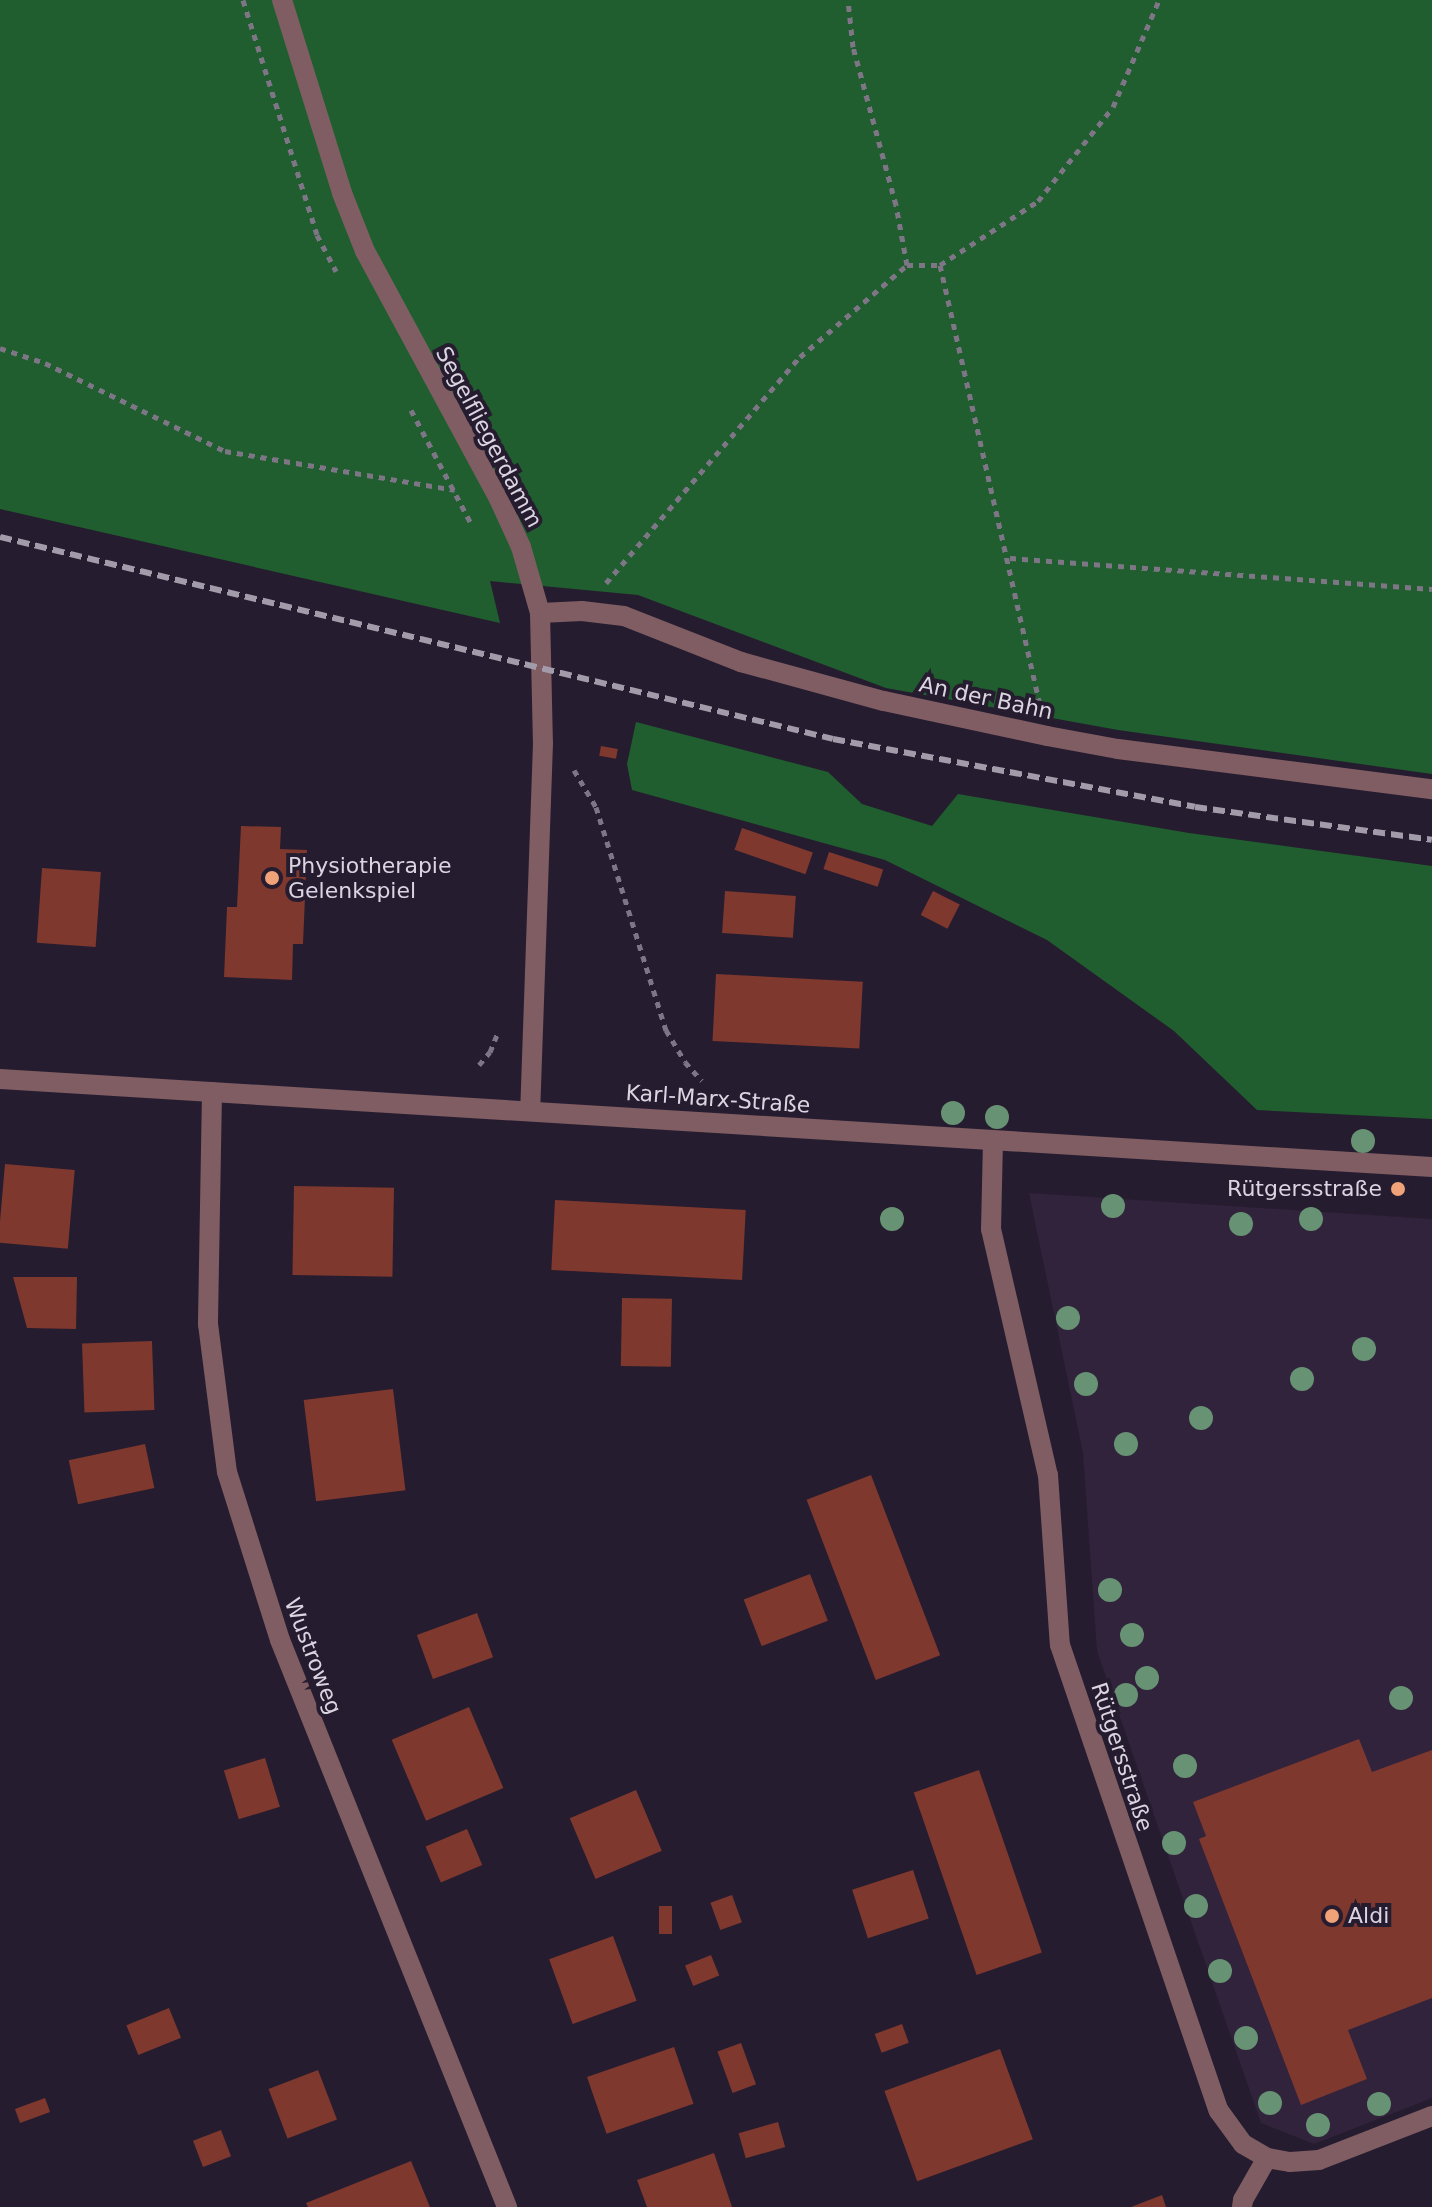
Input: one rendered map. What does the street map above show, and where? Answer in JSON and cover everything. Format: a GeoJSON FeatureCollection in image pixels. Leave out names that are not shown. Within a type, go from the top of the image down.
{"type":"FeatureCollection","features":[{"type":"Feature","properties":{"kind":"street","name":"Segelfliegerdamm"},"geometry":{"type":"LineString","coordinates":[[282,0],[342,193],[365,251],[499,499],[521,547],[540,613],[543,743],[530,1111]]}},
{"type":"Feature","properties":{"kind":"street","name":"An der Bahn"},"geometry":{"type":"LineString","coordinates":[[540,613],[582,611],[624,616],[741,662],[870,697],[1047,736],[1118,749],[1432,789]]}},
{"type":"Feature","properties":{"kind":"street","name":"Karl-Marx-Straße"},"geometry":{"type":"LineString","coordinates":[[0,1079],[1432,1167]]}},
{"type":"Feature","properties":{"kind":"street","name":"Wustroweg"},"geometry":{"type":"LineString","coordinates":[[212,1092],[208,1324],[227,1472],[280,1640],[507,2207]]}},
{"type":"Feature","properties":{"kind":"street","name":"Rütgersstraße"},"geometry":{"type":"LineString","coordinates":[[993,1141],[991,1229],[1048,1475],[1060,1645],[1219,2111],[1243,2144],[1267,2158]]}},
{"type":"Feature","properties":{"kind":"street"},"geometry":{"type":"LineString","coordinates":[[1242,2207],[1267,2158],[1290,2162],[1319,2160],[1432,2116]]}},
{"type":"Feature","properties":{"kind":"path"},"geometry":{"type":"LineString","coordinates":[[848,0],[853,47],[896,205],[907,265]]}},
{"type":"Feature","properties":{"kind":"path"},"geometry":{"type":"LineString","coordinates":[[582,611],[800,357],[907,265],[940,265],[1038,201],[1113,107],[1159,0]]}},
{"type":"Feature","properties":{"kind":"path"},"geometry":{"type":"LineString","coordinates":[[940,265],[1010,558],[1047,736]]}},
{"type":"Feature","properties":{"kind":"path"},"geometry":{"type":"LineString","coordinates":[[0,348],[45,363],[225,451],[499,499]]}},
{"type":"Feature","properties":{"kind":"path"},"geometry":{"type":"LineString","coordinates":[[1010,558],[1432,589]]}},
{"type":"Feature","properties":{"kind":"path"},"geometry":{"type":"LineString","coordinates":[[543,743],[574,771],[596,807],[666,1030],[685,1062],[702,1081]]}},
{"type":"Feature","properties":{"kind":"shaded area"},"geometry":{"type":"Polygon","coordinates":[[[1029,1193],[1432,1219],[1432,2098],[1314,2144],[1261,2123],[1097,1651],[1083,1453],[1029,1193]]]}},
{"type":"Feature","properties":{"kind":"green space"},"geometry":{"type":"Polygon","coordinates":[[[0,0],[1432,0],[1432,774],[1118,730],[886,688],[638,595],[490,581],[500,623],[0,509],[0,0]]]}},
{"type":"Feature","properties":{"kind":"green space"},"geometry":{"type":"Polygon","coordinates":[[[636,722],[828,772],[862,804],[932,826],[958,794],[1189,833],[1432,866],[1432,1119],[1257,1110],[1174,1031],[1047,940],[885,860],[632,790],[627,764],[636,722]]]}},
{"type":"Feature","properties":{"kind":"building"},"geometry":{"type":"Polygon","coordinates":[[[601,746],[618,749],[616,759],[599,756],[601,746]]]}},
{"type":"Feature","properties":{"kind":"building","name":"Physiotherapie Gelenkspiel"},"geometry":{"type":"Polygon","coordinates":[[[241,826],[281,827],[280,849],[307,850],[303,944],[293,944],[292,980],[224,977],[227,907],[237,907],[241,826]]]}},
{"type":"Feature","properties":{"kind":"building"},"geometry":{"type":"Polygon","coordinates":[[[742,828],[813,852],[805,874],[735,850],[742,828]]]}},
{"type":"Feature","properties":{"kind":"building"},"geometry":{"type":"Polygon","coordinates":[[[829,852],[883,870],[878,887],[823,869],[829,852]]]}},
{"type":"Feature","properties":{"kind":"building"},"geometry":{"type":"Polygon","coordinates":[[[42,868],[101,872],[96,947],[37,943],[42,868]]]}},
{"type":"Feature","properties":{"kind":"building"},"geometry":{"type":"Polygon","coordinates":[[[725,891],[796,896],[793,938],[722,933],[725,891]]]}},
{"type":"Feature","properties":{"kind":"building"},"geometry":{"type":"Polygon","coordinates":[[[933,891],[960,905],[947,929],[921,915],[933,891]]]}},
{"type":"Feature","properties":{"kind":"building"},"geometry":{"type":"Polygon","coordinates":[[[716,974],[863,982],[859,1049],[712,1041],[716,974]]]}},
{"type":"Feature","properties":{"kind":"building"},"geometry":{"type":"Polygon","coordinates":[[[5,1164],[75,1170],[68,1249],[0,1243],[5,1164]]]}},
{"type":"Feature","properties":{"kind":"building"},"geometry":{"type":"Polygon","coordinates":[[[294,1186],[394,1188],[392,1277],[292,1275],[294,1186]]]}},
{"type":"Feature","properties":{"kind":"building"},"geometry":{"type":"Polygon","coordinates":[[[555,1200],[746,1210],[742,1280],[551,1270],[555,1200]]]}},
{"type":"Feature","properties":{"kind":"building"},"geometry":{"type":"Polygon","coordinates":[[[13,1277],[77,1277],[76,1329],[27,1328],[13,1277]]]}},
{"type":"Feature","properties":{"kind":"building"},"geometry":{"type":"Polygon","coordinates":[[[622,1298],[672,1299],[671,1367],[621,1366],[622,1298]]]}},
{"type":"Feature","properties":{"kind":"building"},"geometry":{"type":"Polygon","coordinates":[[[152,1341],[154,1410],[84,1412],[82,1343],[152,1341]]]}},
{"type":"Feature","properties":{"kind":"building"},"geometry":{"type":"Polygon","coordinates":[[[393,1389],[405,1490],[316,1501],[304,1400],[393,1389]]]}},
{"type":"Feature","properties":{"kind":"building"},"geometry":{"type":"Polygon","coordinates":[[[145,1444],[154,1488],[78,1504],[69,1460],[145,1444]]]}},
{"type":"Feature","properties":{"kind":"building"},"geometry":{"type":"Polygon","coordinates":[[[871,1475],[940,1655],[876,1680],[807,1500],[871,1475]]]}},
{"type":"Feature","properties":{"kind":"building"},"geometry":{"type":"Polygon","coordinates":[[[810,1574],[828,1621],[762,1646],[744,1599],[810,1574]]]}},
{"type":"Feature","properties":{"kind":"building"},"geometry":{"type":"Polygon","coordinates":[[[477,1613],[493,1657],[433,1679],[417,1635],[477,1613]]]}},
{"type":"Feature","properties":{"kind":"building"},"geometry":{"type":"Polygon","coordinates":[[[469,1707],[503,1788],[426,1821],[392,1740],[469,1707]]]}},
{"type":"Feature","properties":{"kind":"building"},"geometry":{"type":"Polygon","coordinates":[[[1359,1739],[1372,1772],[1432,1750],[1432,1998],[1348,2030],[1367,2079],[1301,2105],[1199,1839],[1206,1836],[1193,1802],[1359,1739]]]}},
{"type":"Feature","properties":{"kind":"building"},"geometry":{"type":"Polygon","coordinates":[[[265,1758],[280,1807],[239,1819],[224,1771],[265,1758]]]}},
{"type":"Feature","properties":{"kind":"building"},"geometry":{"type":"Polygon","coordinates":[[[979,1770],[1042,1952],[977,1975],[914,1792],[979,1770]]]}},
{"type":"Feature","properties":{"kind":"building"},"geometry":{"type":"Polygon","coordinates":[[[636,1790],[662,1851],[596,1879],[570,1818],[636,1790]]]}},
{"type":"Feature","properties":{"kind":"building"},"geometry":{"type":"Polygon","coordinates":[[[467,1829],[482,1865],[441,1882],[426,1847],[467,1829]]]}},
{"type":"Feature","properties":{"kind":"building"},"geometry":{"type":"Polygon","coordinates":[[[913,1870],[929,1919],[868,1938],[852,1890],[913,1870]]]}},
{"type":"Feature","properties":{"kind":"building"},"geometry":{"type":"Polygon","coordinates":[[[732,1895],[742,1922],[720,1930],[710,1903],[732,1895]]]}},
{"type":"Feature","properties":{"kind":"building"},"geometry":{"type":"Polygon","coordinates":[[[659,1906],[672,1906],[672,1934],[659,1934],[659,1906]]]}},
{"type":"Feature","properties":{"kind":"building"},"geometry":{"type":"Polygon","coordinates":[[[613,1936],[637,2001],[573,2024],[549,1959],[613,1936]]]}},
{"type":"Feature","properties":{"kind":"building"},"geometry":{"type":"Polygon","coordinates":[[[711,1955],[719,1975],[693,1986],[685,1965],[711,1955]]]}},
{"type":"Feature","properties":{"kind":"building"},"geometry":{"type":"Polygon","coordinates":[[[169,2008],[181,2038],[138,2055],[126,2025],[169,2008]]]}},
{"type":"Feature","properties":{"kind":"building"},"geometry":{"type":"Polygon","coordinates":[[[902,2024],[909,2043],[882,2053],[875,2034],[902,2024]]]}},
{"type":"Feature","properties":{"kind":"building"},"geometry":{"type":"Polygon","coordinates":[[[741,2043],[756,2084],[733,2093],[718,2052],[741,2043]]]}},
{"type":"Feature","properties":{"kind":"building"},"geometry":{"type":"Polygon","coordinates":[[[674,2047],[694,2104],[607,2134],[587,2077],[674,2047]]]}},
{"type":"Feature","properties":{"kind":"building"},"geometry":{"type":"Polygon","coordinates":[[[1000,2049],[1033,2139],[917,2181],[884,2091],[1000,2049]]]}},
{"type":"Feature","properties":{"kind":"building"},"geometry":{"type":"Polygon","coordinates":[[[318,2070],[337,2119],[288,2138],[269,2089],[318,2070]]]}},
{"type":"Feature","properties":{"kind":"building"},"geometry":{"type":"Polygon","coordinates":[[[45,2098],[50,2112],[20,2123],[15,2109],[45,2098]]]}},
{"type":"Feature","properties":{"kind":"building"},"geometry":{"type":"Polygon","coordinates":[[[778,2122],[785,2147],[746,2158],[739,2133],[778,2122]]]}},
{"type":"Feature","properties":{"kind":"building"},"geometry":{"type":"Polygon","coordinates":[[[221,2130],[231,2156],[203,2167],[193,2141],[221,2130]]]}},
{"type":"Feature","properties":{"kind":"building"},"geometry":{"type":"Polygon","coordinates":[[[714,2153],[732,2207],[647,2207],[637,2180],[714,2153]]]}},
{"type":"Feature","properties":{"kind":"building"},"geometry":{"type":"Polygon","coordinates":[[[411,2161],[430,2207],[308,2207],[306,2203],[411,2161]]]}},
{"type":"Feature","properties":{"kind":"building"},"geometry":{"type":"Polygon","coordinates":[[[1162,2195],[1166,2207],[1131,2207],[1162,2195]]]}},
{"type":"Feature","properties":{"kind":"railway"},"geometry":{"type":"LineString","coordinates":[[0,537],[833,739],[1195,807],[1432,840]]}},
{"type":"Feature","properties":{"kind":"place","name":"Physiotherapie Gelenkspiel"},"geometry":{"type":"Point","coordinates":[272,878]}},
{"type":"Feature","properties":{"kind":"place","name":"Rütgersstraße"},"geometry":{"type":"Point","coordinates":[1398,1189]}},
{"type":"Feature","properties":{"kind":"place","name":"Aldi"},"geometry":{"type":"Point","coordinates":[1332,1916]}}]}
